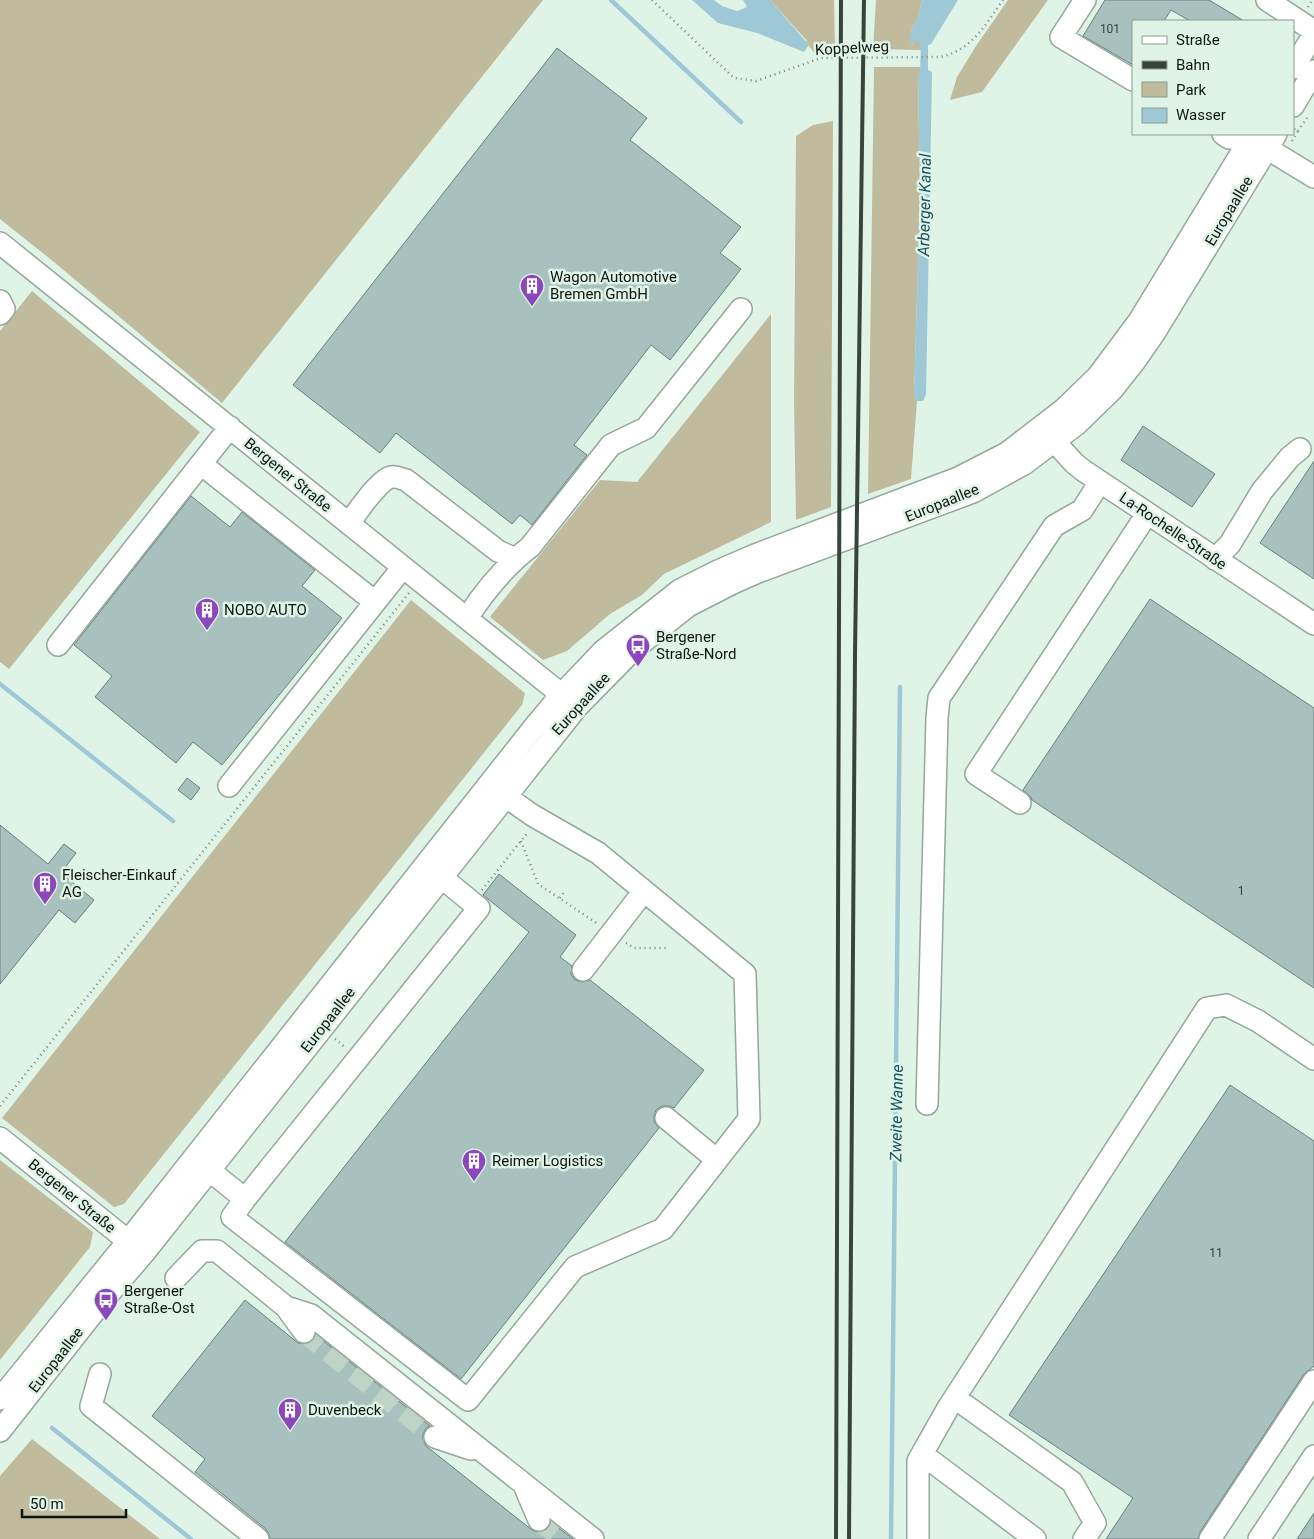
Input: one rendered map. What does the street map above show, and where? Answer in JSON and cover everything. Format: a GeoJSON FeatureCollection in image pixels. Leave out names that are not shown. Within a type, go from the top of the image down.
{"type":"FeatureCollection","features":[{"type":"Feature","properties":{"kind":"street"},"geometry":{"type":"LineString","coordinates":[[1084,0],[1061,38],[1132,79]]}},
{"type":"Feature","properties":{"kind":"street"},"geometry":{"type":"LineString","coordinates":[[1267,0],[1314,32],[1294,66]]}},
{"type":"Feature","properties":{"kind":"street"},"geometry":{"type":"LineString","coordinates":[[1294,104],[1314,71]]}},
{"type":"Feature","properties":{"kind":"street"},"geometry":{"type":"LineString","coordinates":[[1225,135],[1230,138],[1261,138],[1314,177]]}},
{"type":"Feature","properties":{"kind":"street","name":"Europaallee"},"geometry":{"type":"LineString","coordinates":[[0,1431],[101,1303],[136,1247],[488,783],[569,701],[688,606],[758,572],[973,492],[1024,464],[1047,434],[1077,424],[1112,390],[1155,332],[1261,138]]}},
{"type":"Feature","properties":{"kind":"street","name":"Bergener Straße"},"geometry":{"type":"LineString","coordinates":[[0,243],[569,701]]}},
{"type":"Feature","properties":{"kind":"street"},"geometry":{"type":"LineString","coordinates":[[0,301],[4,309],[0,314]]}},
{"type":"Feature","properties":{"kind":"street"},"geometry":{"type":"LineString","coordinates":[[467,618],[478,601],[515,559],[530,547],[611,445],[646,428],[741,309]]}},
{"type":"Feature","properties":{"kind":"street"},"geometry":{"type":"LineString","coordinates":[[58,645],[230,428]]}},
{"type":"Feature","properties":{"kind":"street","name":"La-Rochelle-Straße"},"geometry":{"type":"LineString","coordinates":[[1047,434],[1074,464],[1314,624]]}},
{"type":"Feature","properties":{"kind":"street"},"geometry":{"type":"LineString","coordinates":[[1216,559],[1230,544],[1262,491],[1290,457],[1300,449]]}},
{"type":"Feature","properties":{"kind":"street"},"geometry":{"type":"LineString","coordinates":[[201,464],[375,602]]}},
{"type":"Feature","properties":{"kind":"street"},"geometry":{"type":"LineString","coordinates":[[350,524],[358,508],[382,483],[390,477],[398,478],[406,480],[498,551],[515,559]]}},
{"type":"Feature","properties":{"kind":"street"},"geometry":{"type":"LineString","coordinates":[[927,1104],[939,698],[1054,526],[1082,510],[1100,482]]}},
{"type":"Feature","properties":{"kind":"street"},"geometry":{"type":"LineString","coordinates":[[1020,803],[976,774],[1147,514]]}},
{"type":"Feature","properties":{"kind":"street"},"geometry":{"type":"LineString","coordinates":[[229,786],[403,567]]}},
{"type":"Feature","properties":{"kind":"street","name":"Europaallee"},"geometry":{"type":"LineString","coordinates":[[0,1399],[136,1247],[209,1170],[482,828],[569,701]]}},
{"type":"Feature","properties":{"kind":"street"},"geometry":{"type":"LineString","coordinates":[[441,878],[479,908],[232,1217],[468,1400],[575,1266],[663,1229],[749,1119],[745,974],[667,929],[644,891],[598,853],[539,819],[505,797],[488,783]]}},
{"type":"Feature","properties":{"kind":"street"},"geometry":{"type":"LineString","coordinates":[[466,813],[482,828]]}},
{"type":"Feature","properties":{"kind":"street"},"geometry":{"type":"LineString","coordinates":[[583,970],[644,891]]}},
{"type":"Feature","properties":{"kind":"street"},"geometry":{"type":"LineString","coordinates":[[918,1539],[918,1461],[955,1398],[1207,1008],[1226,1005],[1258,1021],[1314,1059]]}},
{"type":"Feature","properties":{"kind":"street"},"geometry":{"type":"LineString","coordinates":[[666,1118],[717,1160]]}},
{"type":"Feature","properties":{"kind":"street","name":"Bergener Straße"},"geometry":{"type":"LineString","coordinates":[[0,1138],[136,1247]]}},
{"type":"Feature","properties":{"kind":"street"},"geometry":{"type":"LineString","coordinates":[[209,1170],[245,1199]]}},
{"type":"Feature","properties":{"kind":"street"},"geometry":{"type":"LineString","coordinates":[[176,1278],[202,1251],[217,1251],[286,1307],[304,1332]]}},
{"type":"Feature","properties":{"kind":"street"},"geometry":{"type":"LineString","coordinates":[[286,1307],[311,1315],[593,1539]]}},
{"type":"Feature","properties":{"kind":"street"},"geometry":{"type":"LineString","coordinates":[[100,1374],[91,1406],[258,1539]]}},
{"type":"Feature","properties":{"kind":"street"},"geometry":{"type":"LineString","coordinates":[[1210,1539],[1314,1381]]}},
{"type":"Feature","properties":{"kind":"street"},"geometry":{"type":"LineString","coordinates":[[955,1398],[1072,1482],[1095,1523],[1084,1539]]}},
{"type":"Feature","properties":{"kind":"street"},"geometry":{"type":"LineString","coordinates":[[435,1437],[485,1454]]}},
{"type":"Feature","properties":{"kind":"street"},"geometry":{"type":"LineString","coordinates":[[922,1454],[1035,1539]]}},
{"type":"Feature","properties":{"kind":"street"},"geometry":{"type":"LineString","coordinates":[[1259,1539],[1314,1456]]}},
{"type":"Feature","properties":{"kind":"street"},"geometry":{"type":"LineString","coordinates":[[524,1484],[539,1520]]}},
{"type":"Feature","properties":{"kind":"path","name":"Koppelweg"},"geometry":{"type":"LineString","coordinates":[[652,0],[734,78],[756,81],[821,58],[941,56],[961,50],[982,31],[1003,0]]}},
{"type":"Feature","properties":{"kind":"path"},"geometry":{"type":"LineString","coordinates":[[0,1106],[420,580]]}},
{"type":"Feature","properties":{"kind":"path"},"geometry":{"type":"LineString","coordinates":[[473,903],[539,819]]}},
{"type":"Feature","properties":{"kind":"path"},"geometry":{"type":"LineString","coordinates":[[521,841],[538,884],[634,948],[667,929]]}},
{"type":"Feature","properties":{"kind":"path"},"geometry":{"type":"LineString","coordinates":[[560,898],[565,891]]}},
{"type":"Feature","properties":{"kind":"green space"},"geometry":{"type":"Polygon","coordinates":[[[0,0],[543,0],[222,403],[0,219],[0,0]]]}},
{"type":"Feature","properties":{"kind":"green space"},"geometry":{"type":"Polygon","coordinates":[[[770,0],[834,0],[835,47],[815,54],[807,41],[770,0]]]}},
{"type":"Feature","properties":{"kind":"green space"},"geometry":{"type":"Polygon","coordinates":[[[876,0],[922,0],[918,18],[911,30],[913,32],[912,45],[916,40],[921,43],[921,50],[873,49],[876,0]]]}},
{"type":"Feature","properties":{"kind":"green space"},"geometry":{"type":"Polygon","coordinates":[[[1008,0],[1048,0],[982,92],[950,100],[957,77],[1008,0]]]}},
{"type":"Feature","properties":{"kind":"green space"},"geometry":{"type":"Polygon","coordinates":[[[874,67],[920,67],[918,75],[920,198],[914,395],[917,401],[911,479],[868,494],[874,67]]]}},
{"type":"Feature","properties":{"kind":"green space"},"geometry":{"type":"Polygon","coordinates":[[[833,121],[831,507],[796,520],[794,403],[796,136],[813,125],[833,121]]]}},
{"type":"Feature","properties":{"kind":"green space"},"geometry":{"type":"Polygon","coordinates":[[[32,291],[200,432],[9,669],[0,662],[0,331],[32,291]]]}},
{"type":"Feature","properties":{"kind":"green space"},"geometry":{"type":"Polygon","coordinates":[[[771,314],[771,522],[664,574],[642,595],[610,614],[567,651],[543,660],[490,617],[600,480],[637,482],[771,314]]]}},
{"type":"Feature","properties":{"kind":"green space"},"geometry":{"type":"Polygon","coordinates":[[[411,600],[525,693],[522,705],[124,1204],[114,1207],[2,1118],[411,600]]]}},
{"type":"Feature","properties":{"kind":"green space"},"geometry":{"type":"Polygon","coordinates":[[[0,1160],[93,1232],[90,1247],[0,1360],[0,1160]]]}},
{"type":"Feature","properties":{"kind":"green space"},"geometry":{"type":"Polygon","coordinates":[[[32,1439],[160,1539],[0,1539],[0,1476],[32,1439]]]}},
{"type":"Feature","properties":{"kind":"water"},"geometry":{"type":"Polygon","coordinates":[[[692,0],[714,0],[722,6],[737,11],[747,7],[743,0],[770,0],[809,45],[804,52],[757,33],[718,23],[692,0]]]}},
{"type":"Feature","properties":{"kind":"water","name":"Arberger Kanal"},"geometry":{"type":"Polygon","coordinates":[[[922,0],[958,0],[931,44],[928,45],[928,70],[932,74],[926,395],[923,401],[917,401],[914,395],[920,198],[918,75],[920,71],[921,44],[916,41],[911,45],[910,34],[913,32],[911,30],[918,18],[922,0]]]}},
{"type":"Feature","properties":{"kind":"building"},"geometry":{"type":"Polygon","coordinates":[[[1105,0],[1209,0],[1242,20],[1188,20],[1171,10],[1165,20],[1132,20],[1132,64],[1083,36],[1105,0]]]}},
{"type":"Feature","properties":{"kind":"building","name":"Wagon Automotive Bremen GmbH"},"geometry":{"type":"Polygon","coordinates":[[[557,48],[647,118],[630,140],[741,227],[720,253],[741,269],[670,360],[651,345],[574,445],[587,455],[532,525],[520,515],[512,524],[396,433],[380,453],[293,385],[557,48]]]}},
{"type":"Feature","properties":{"kind":"building"},"geometry":{"type":"Polygon","coordinates":[[[1143,426],[1215,474],[1192,507],[1121,460],[1143,426]]]}},
{"type":"Feature","properties":{"kind":"building"},"geometry":{"type":"Polygon","coordinates":[[[1314,461],[1314,579],[1260,543],[1314,461]]]}},
{"type":"Feature","properties":{"kind":"building","name":"NOBO AUTO"},"geometry":{"type":"Polygon","coordinates":[[[191,496],[230,527],[242,512],[315,570],[302,586],[342,618],[222,765],[193,742],[176,763],[95,697],[112,676],[74,645],[191,496]]]}},
{"type":"Feature","properties":{"kind":"building"},"geometry":{"type":"Polygon","coordinates":[[[1150,599],[1314,708],[1314,988],[1032,800],[1023,790],[1150,599]]]}},
{"type":"Feature","properties":{"kind":"building"},"geometry":{"type":"Polygon","coordinates":[[[187,778],[200,788],[191,800],[178,790],[187,778]]]}},
{"type":"Feature","properties":{"kind":"building","name":"Fleischer-Einkauf AG"},"geometry":{"type":"Polygon","coordinates":[[[0,825],[48,864],[64,844],[76,853],[61,873],[94,900],[75,923],[59,910],[0,984],[0,825]]]}},
{"type":"Feature","properties":{"kind":"building","name":"Reimer Logistics"},"geometry":{"type":"Polygon","coordinates":[[[499,874],[576,935],[560,957],[572,966],[571,974],[575,980],[582,982],[590,980],[704,1070],[674,1108],[662,1106],[656,1110],[654,1122],[659,1128],[461,1379],[285,1242],[529,932],[483,895],[499,874]]]}},
{"type":"Feature","properties":{"kind":"building"},"geometry":{"type":"Polygon","coordinates":[[[1230,1085],[1314,1141],[1314,1366],[1304,1374],[1200,1532],[1198,1539],[1106,1539],[1133,1498],[1009,1415],[1230,1085]]]}},
{"type":"Feature","properties":{"kind":"building","name":"Duvenbeck"},"geometry":{"type":"Polygon","coordinates":[[[245,1300],[298,1343],[305,1344],[311,1342],[316,1335],[430,1426],[426,1428],[423,1434],[426,1446],[532,1530],[544,1531],[551,1522],[573,1539],[270,1539],[266,1529],[195,1472],[205,1459],[152,1416],[245,1300]]]}},
{"type":"Feature","properties":{"kind":"building"},"geometry":{"type":"Polygon","coordinates":[[[1314,1513],[1314,1539],[1297,1539],[1314,1513]]]}},
{"type":"Feature","properties":{"kind":"waterway"},"geometry":{"type":"LineString","coordinates":[[611,0],[741,122]]}},
{"type":"Feature","properties":{"kind":"waterway"},"geometry":{"type":"LineString","coordinates":[[0,684],[173,821]]}},
{"type":"Feature","properties":{"kind":"waterway","name":"Zweite Wanne"},"geometry":{"type":"LineString","coordinates":[[891,1539],[900,687]]}},
{"type":"Feature","properties":{"kind":"waterway"},"geometry":{"type":"LineString","coordinates":[[52,1428],[191,1539]]}},
{"type":"Feature","properties":{"kind":"tunnel"},"geometry":{"type":"LineString","coordinates":[[304,1332],[435,1437]]}},
{"type":"Feature","properties":{"kind":"tunnel"},"geometry":{"type":"LineString","coordinates":[[539,1520],[563,1539]]}},
{"type":"Feature","properties":{"kind":"railway"},"geometry":{"type":"LineString","coordinates":[[836,1539],[841,0]]}},
{"type":"Feature","properties":{"kind":"railway"},"geometry":{"type":"LineString","coordinates":[[849,1539],[855,655],[864,0]]}},
{"type":"Feature","properties":{"kind":"place","name":"Wagon Automotive Bremen GmbH"},"geometry":{"type":"Point","coordinates":[532,307]}},
{"type":"Feature","properties":{"kind":"place","name":"NOBO AUTO"},"geometry":{"type":"Point","coordinates":[207,631]}},
{"type":"Feature","properties":{"kind":"place","name":"Bergener Straße-Nord"},"geometry":{"type":"Point","coordinates":[638,667]}},
{"type":"Feature","properties":{"kind":"place","name":"Fleischer-Einkauf AG"},"geometry":{"type":"Point","coordinates":[45,905]}},
{"type":"Feature","properties":{"kind":"place","name":"Reimer Logistics"},"geometry":{"type":"Point","coordinates":[474,1182]}},
{"type":"Feature","properties":{"kind":"place","name":"Bergener Straße-Ost"},"geometry":{"type":"Point","coordinates":[106,1321]}},
{"type":"Feature","properties":{"kind":"place","name":"Duvenbeck"},"geometry":{"type":"Point","coordinates":[290,1431]}}]}
